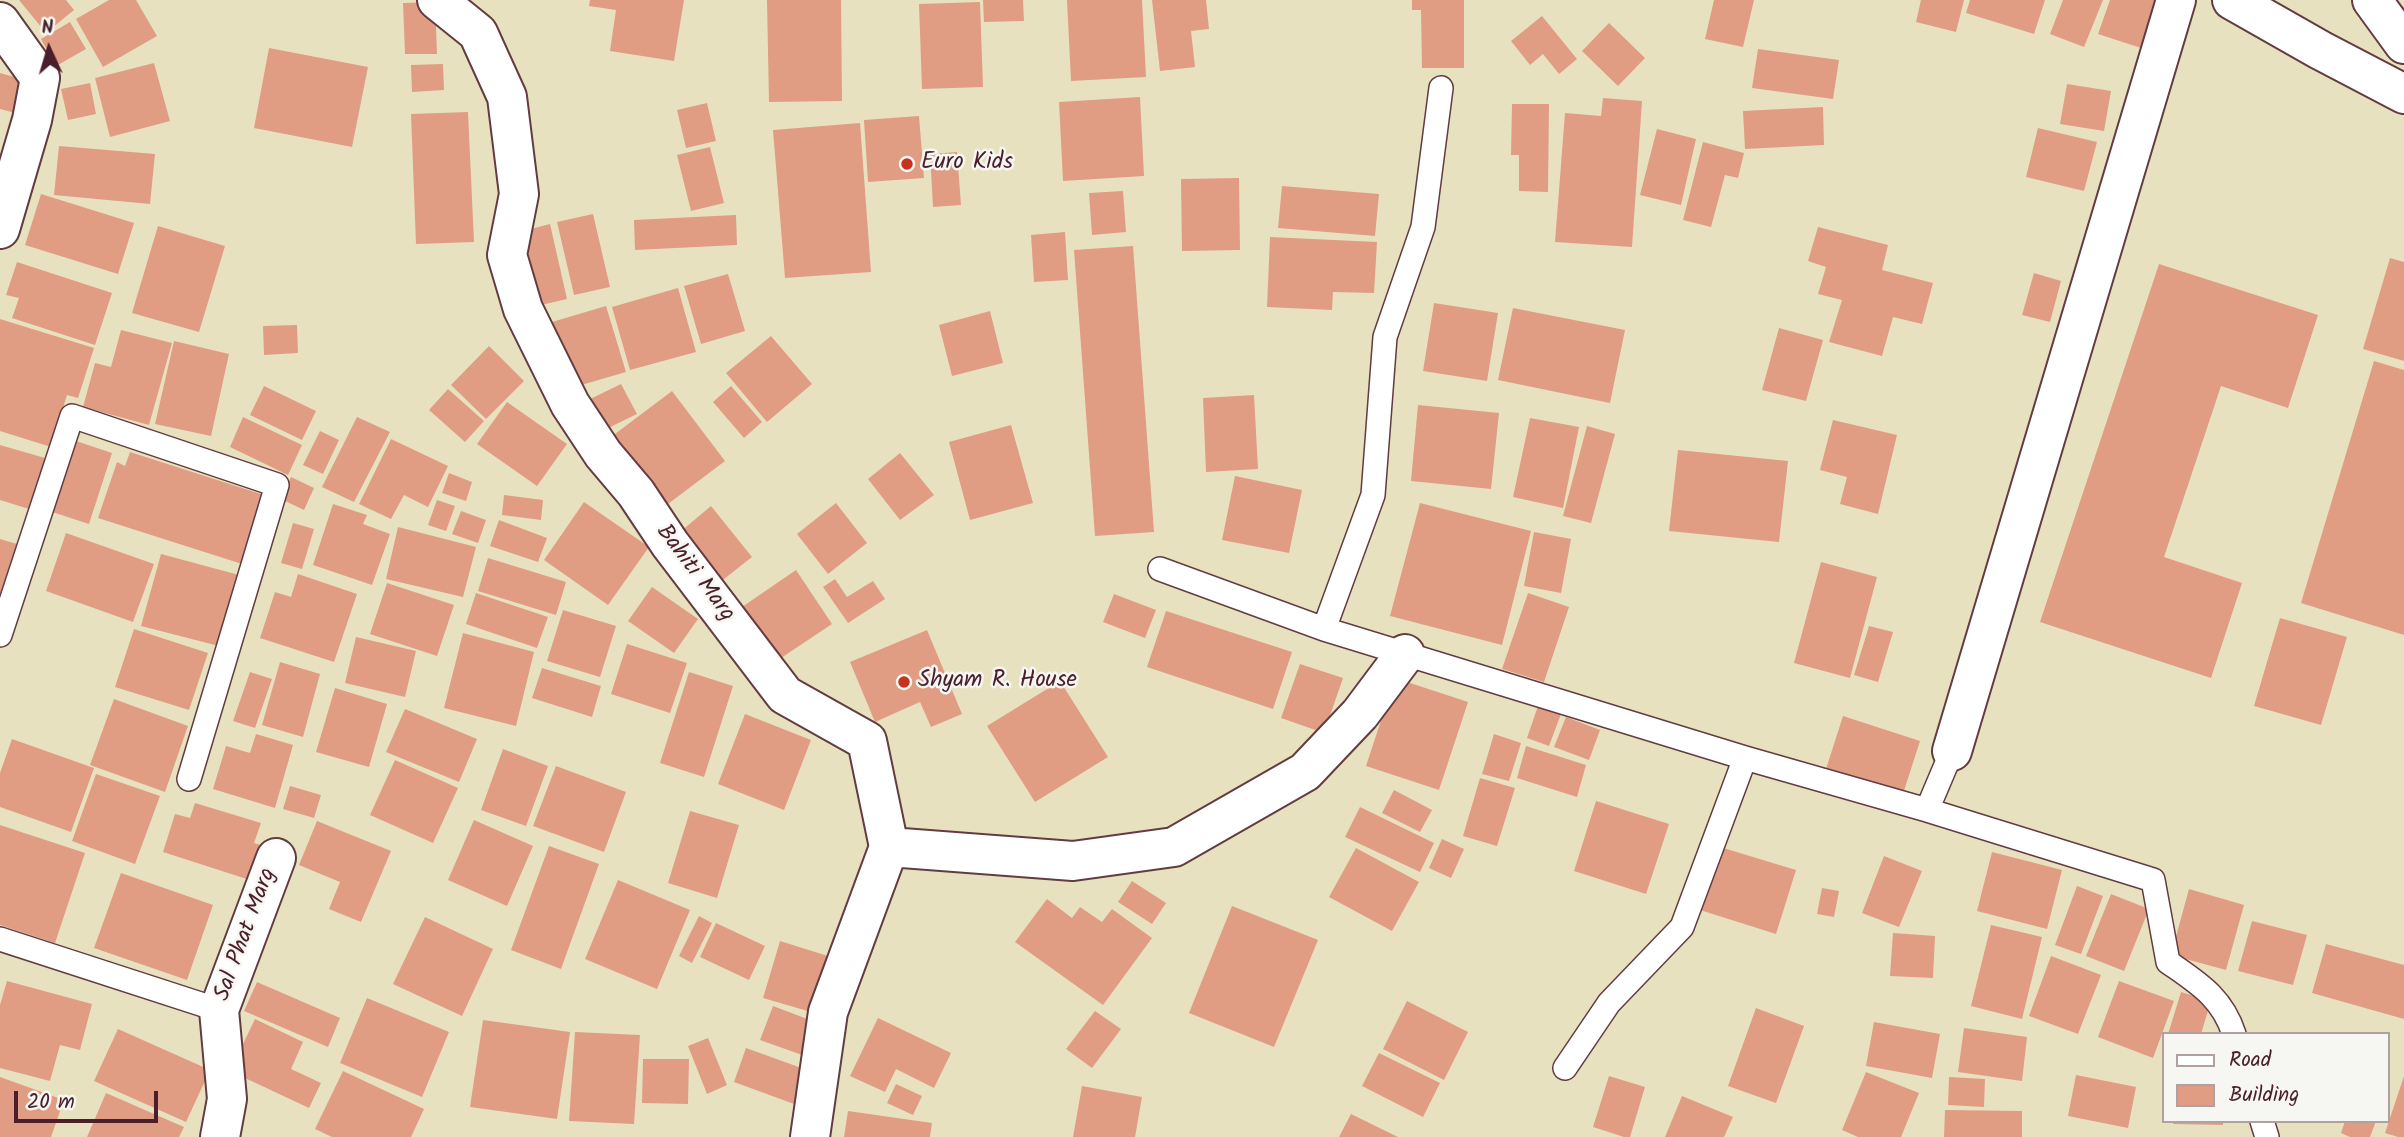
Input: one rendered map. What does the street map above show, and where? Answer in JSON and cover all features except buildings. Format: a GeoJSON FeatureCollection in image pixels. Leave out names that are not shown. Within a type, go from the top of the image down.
{"type":"FeatureCollection","features":[{"type":"Feature","properties":{"kind":"street","name":"Bahiti Marg"},"geometry":{"type":"LineString","coordinates":[[437,0],[478,33],[507,97],[519,194],[507,255],[523,309],[570,404],[603,454],[636,493],[670,544],[785,695],[867,741],[889,847]]}},
{"type":"Feature","properties":{"kind":"street"},"geometry":{"type":"LineString","coordinates":[[1952,751],[2176,0]]}},
{"type":"Feature","properties":{"kind":"street"},"geometry":{"type":"LineString","coordinates":[[2232,0],[2404,94]]}},
{"type":"Feature","properties":{"kind":"street"},"geometry":{"type":"LineString","coordinates":[[2372,0],[2404,44]]}},
{"type":"Feature","properties":{"kind":"street"},"geometry":{"type":"LineString","coordinates":[[0,22],[40,78],[32,120],[0,229]]}},
{"type":"Feature","properties":{"kind":"street"},"geometry":{"type":"LineString","coordinates":[[810,1137],[828,1012],[889,847],[1073,861],[1174,847],[1305,772],[1360,714],[1405,654]]}},
{"type":"Feature","properties":{"kind":"street","name":"Sal Phat Marg"},"geometry":{"type":"LineString","coordinates":[[220,1137],[227,1099],[219,1010],[276,858]]}},
{"type":"Feature","properties":{"kind":"lane"},"geometry":{"type":"LineString","coordinates":[[1324,629],[1373,495],[1385,337],[1423,228],[1441,89]]}},
{"type":"Feature","properties":{"kind":"lane"},"geometry":{"type":"LineString","coordinates":[[0,635],[72,416],[277,485],[189,779]]}},
{"type":"Feature","properties":{"kind":"lane"},"geometry":{"type":"LineString","coordinates":[[1160,569],[1324,629],[2153,880],[2168,962],[2210,992],[2233,1032]]}},
{"type":"Feature","properties":{"kind":"lane"},"geometry":{"type":"LineString","coordinates":[[1927,810],[1952,751]]}},
{"type":"Feature","properties":{"kind":"lane"},"geometry":{"type":"LineString","coordinates":[[1565,1068],[1609,1003],[1682,927],[1745,758]]}},
{"type":"Feature","properties":{"kind":"lane"},"geometry":{"type":"LineString","coordinates":[[0,939],[219,1010]]}},
{"type":"Feature","properties":{"kind":"place","name":"Euro Kids"},"geometry":{"type":"Point","coordinates":[907,164]}},
{"type":"Feature","properties":{"kind":"place","name":"Shyam R. House"},"geometry":{"type":"Point","coordinates":[904,682]}}]}
